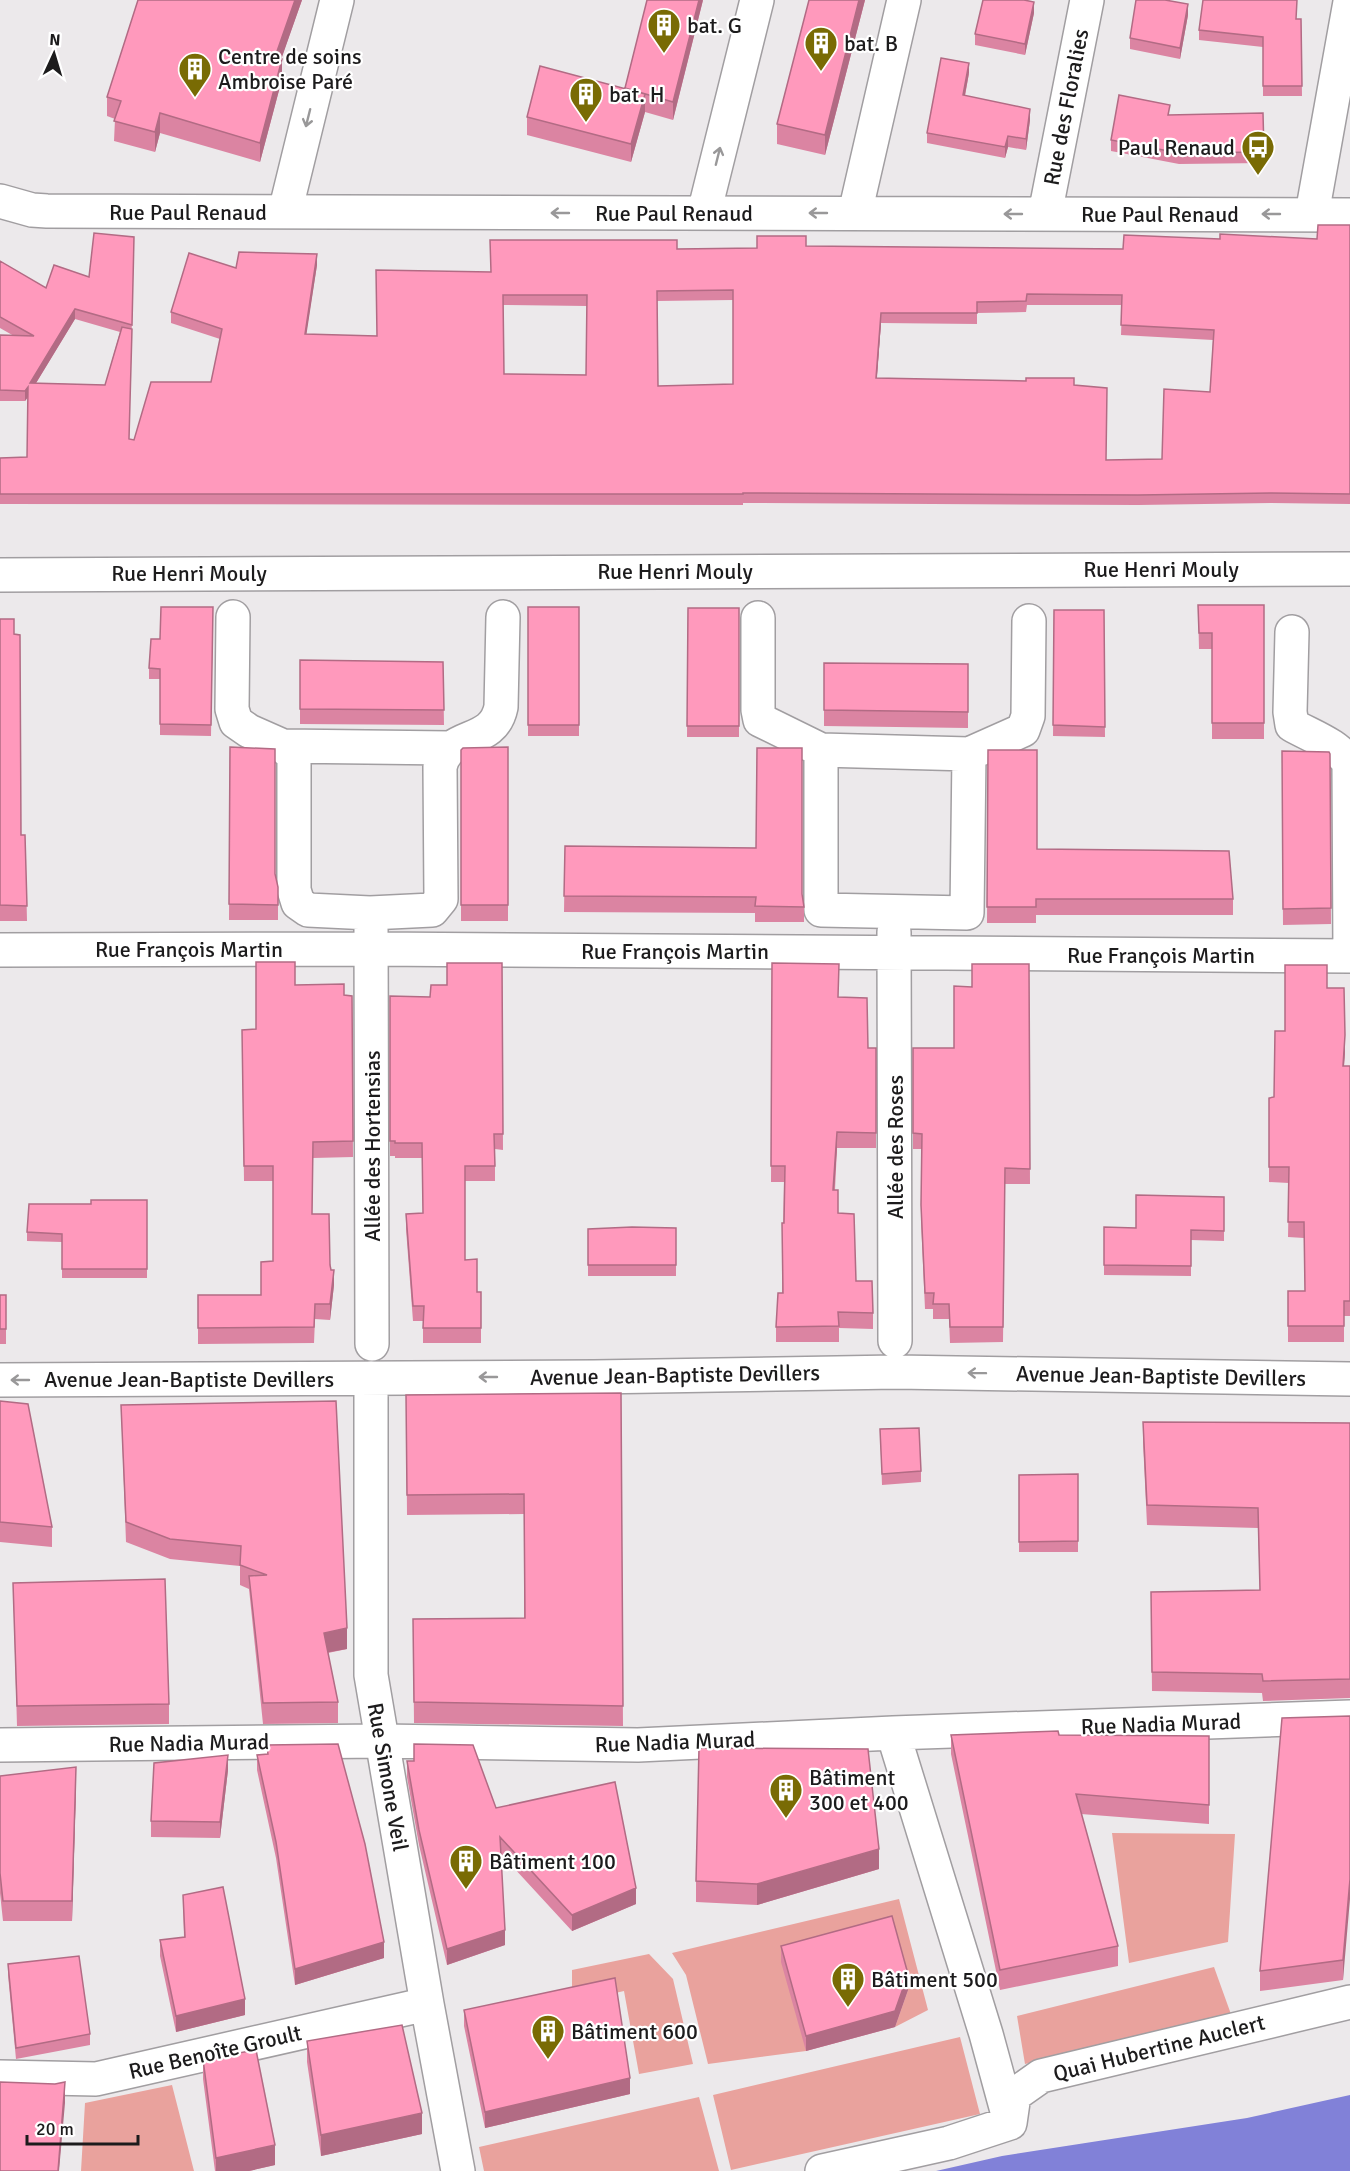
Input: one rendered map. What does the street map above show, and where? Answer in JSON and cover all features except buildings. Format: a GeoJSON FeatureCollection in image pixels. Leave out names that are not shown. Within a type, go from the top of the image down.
{"type":"FeatureCollection","features":[{"type":"Feature","properties":{"kind":"street"},"geometry":{"type":"LineString","coordinates":[[285,212],[337,0]]}},
{"type":"Feature","properties":{"kind":"street"},"geometry":{"type":"LineString","coordinates":[[704,213],[757,0]]}},
{"type":"Feature","properties":{"kind":"street"},"geometry":{"type":"LineString","coordinates":[[855,213],[904,0]]}},
{"type":"Feature","properties":{"kind":"street","name":"Rue des Floralies"},"geometry":{"type":"LineString","coordinates":[[1045,214],[1087,0]]}},
{"type":"Feature","properties":{"kind":"street"},"geometry":{"type":"LineString","coordinates":[[1312,214],[1350,2]]}},
{"type":"Feature","properties":{"kind":"street","name":"Rue Paul Renaud"},"geometry":{"type":"LineString","coordinates":[[0,201],[32,210],[47,211],[1350,214]]}},
{"type":"Feature","properties":{"kind":"street","name":"Rue Henri Mouly"},"geometry":{"type":"LineString","coordinates":[[0,575],[1350,569]]}},
{"type":"Feature","properties":{"kind":"street"},"geometry":{"type":"LineString","coordinates":[[233,617],[232,709],[236,722],[249,731],[283,746],[294,756],[294,890],[298,903],[308,910],[370,913],[432,910],[441,899],[440,766],[443,754],[450,748],[491,728],[498,719],[501,707],[503,617]]}},
{"type":"Feature","properties":{"kind":"street"},"geometry":{"type":"LineString","coordinates":[[758,618],[758,710],[760,720],[821,750],[969,754],[1023,730],[1028,716],[1029,621]]}},
{"type":"Feature","properties":{"kind":"street"},"geometry":{"type":"LineString","coordinates":[[1292,632],[1290,712],[1292,725],[1344,755],[1349,764],[1350,956]]}},
{"type":"Feature","properties":{"kind":"street"},"geometry":{"type":"LineString","coordinates":[[283,746],[450,748]]}},
{"type":"Feature","properties":{"kind":"street"},"geometry":{"type":"LineString","coordinates":[[821,750],[820,910],[893,912],[967,913],[969,754]]}},
{"type":"Feature","properties":{"kind":"street","name":"Allée des Roses"},"geometry":{"type":"LineString","coordinates":[[893,912],[895,1341]]}},
{"type":"Feature","properties":{"kind":"street","name":"Allée des Hortensias"},"geometry":{"type":"LineString","coordinates":[[370,913],[372,949],[372,1344]]}},
{"type":"Feature","properties":{"kind":"street","name":"Rue François Martin"},"geometry":{"type":"LineString","coordinates":[[0,950],[372,949],[1350,956]]}},
{"type":"Feature","properties":{"kind":"street","name":"Avenue Jean-Baptiste Devillers"},"geometry":{"type":"LineString","coordinates":[[0,1380],[906,1372],[1350,1379]]}},
{"type":"Feature","properties":{"kind":"street","name":"Rue Simone Veil"},"geometry":{"type":"LineString","coordinates":[[371,1378],[371,1675],[458,2171]]}},
{"type":"Feature","properties":{"kind":"street","name":"Rue Nadia Murad"},"geometry":{"type":"LineString","coordinates":[[0,1745],[382,1741],[638,1745],[893,1733],[1350,1717]]}},
{"type":"Feature","properties":{"kind":"street"},"geometry":{"type":"LineString","coordinates":[[822,2171],[949,2143],[1010,2123],[986,2034],[893,1733]]}},
{"type":"Feature","properties":{"kind":"street","name":"Quai Hubertine Auclert"},"geometry":{"type":"LineString","coordinates":[[1010,2123],[1014,2095],[1041,2076],[1350,2002]]}},
{"type":"Feature","properties":{"kind":"street","name":"Rue Benoîte Groult"},"geometry":{"type":"LineString","coordinates":[[0,2077],[96,2079],[427,2004]]}},
{"type":"Feature","properties":{"kind":"shaded area"},"geometry":{"type":"Polygon","coordinates":[[[1112,1833],[1235,1834],[1228,1942],[1129,1963],[1112,1833]]]}},
{"type":"Feature","properties":{"kind":"shaded area"},"geometry":{"type":"Polygon","coordinates":[[[899,1899],[928,2010],[895,2027],[908,1990],[806,2051],[708,2064],[686,1975],[672,1953],[899,1899]]]}},
{"type":"Feature","properties":{"kind":"shaded area"},"geometry":{"type":"Polygon","coordinates":[[[649,1954],[673,1979],[693,2064],[639,2074],[624,1991],[572,2003],[572,1970],[649,1954]]]}},
{"type":"Feature","properties":{"kind":"shaded area"},"geometry":{"type":"Polygon","coordinates":[[[1214,1967],[1232,2017],[1025,2064],[1017,2016],[1214,1967]]]}},
{"type":"Feature","properties":{"kind":"shaded area"},"geometry":{"type":"Polygon","coordinates":[[[960,2037],[980,2114],[731,2170],[713,2095],[960,2037]]]}},
{"type":"Feature","properties":{"kind":"shaded area"},"geometry":{"type":"Polygon","coordinates":[[[172,2085],[194,2171],[81,2171],[85,2103],[172,2085]]]}},
{"type":"Feature","properties":{"kind":"shaded area"},"geometry":{"type":"Polygon","coordinates":[[[1350,2095],[1350,2171],[936,2171],[1002,2156],[1247,2118],[1350,2095]]]}},
{"type":"Feature","properties":{"kind":"shaded area"},"geometry":{"type":"Polygon","coordinates":[[[699,2097],[719,2171],[484,2171],[479,2147],[699,2097]]]}},
{"type":"Feature","properties":{"kind":"place","name":"bat. G"},"geometry":{"type":"Point","coordinates":[664,54]}},
{"type":"Feature","properties":{"kind":"place","name":"bat. B"},"geometry":{"type":"Point","coordinates":[821,72]}},
{"type":"Feature","properties":{"kind":"place","name":"Centre de soins Ambroise Paré"},"geometry":{"type":"Point","coordinates":[195,98]}},
{"type":"Feature","properties":{"kind":"place","name":"bat. H"},"geometry":{"type":"Point","coordinates":[586,123]}},
{"type":"Feature","properties":{"kind":"place","name":"Paul Renaud"},"geometry":{"type":"Point","coordinates":[1258,176]}},
{"type":"Feature","properties":{"kind":"place","name":"Bâtiment 300 et 400"},"geometry":{"type":"Point","coordinates":[786,1819]}},
{"type":"Feature","properties":{"kind":"place","name":"Bâtiment 100"},"geometry":{"type":"Point","coordinates":[466,1890]}},
{"type":"Feature","properties":{"kind":"place","name":"Bâtiment 500"},"geometry":{"type":"Point","coordinates":[848,2008]}},
{"type":"Feature","properties":{"kind":"place","name":"Bâtiment 600"},"geometry":{"type":"Point","coordinates":[548,2060]}}]}
